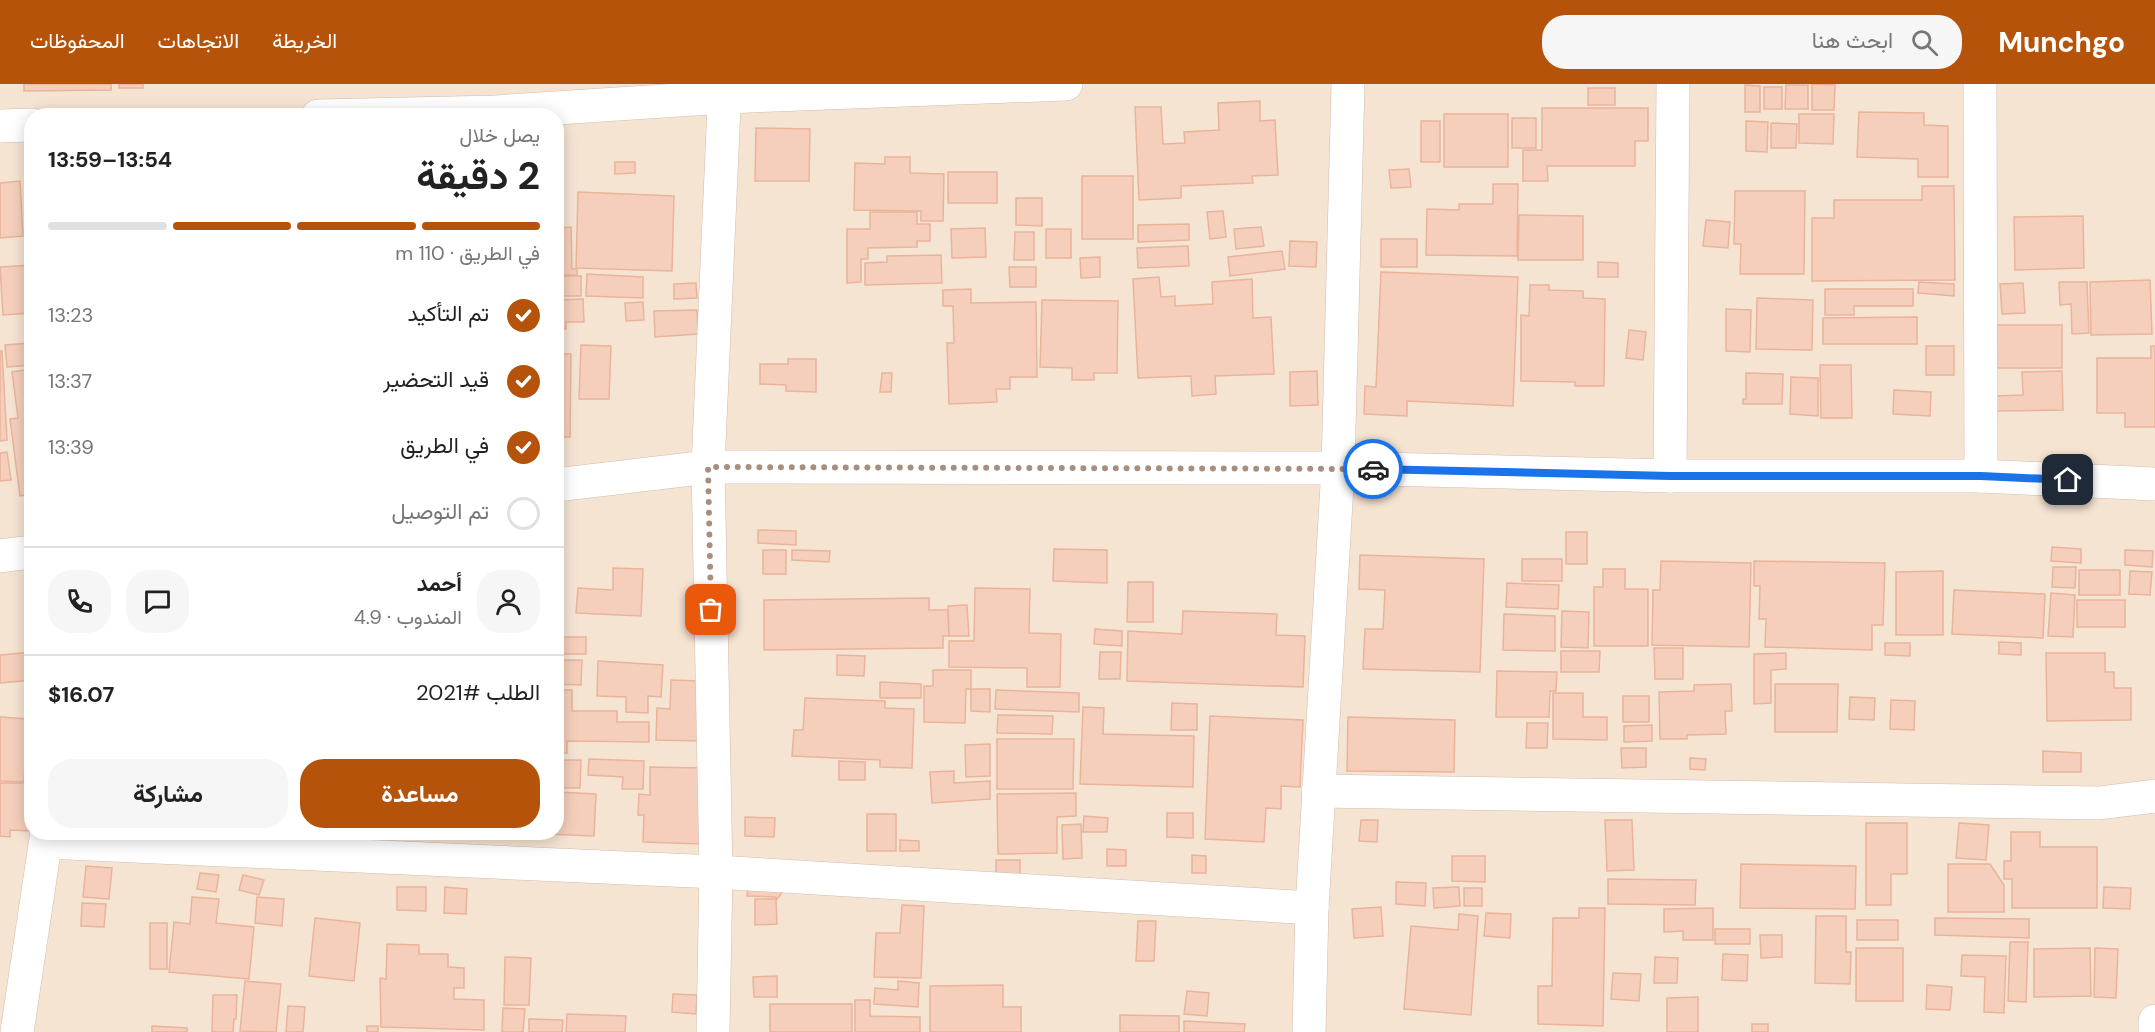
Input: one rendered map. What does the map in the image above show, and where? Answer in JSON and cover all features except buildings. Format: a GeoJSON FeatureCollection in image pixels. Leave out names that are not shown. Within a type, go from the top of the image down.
{"type":"FeatureCollection","features":[{"type":"Feature","properties":{"kind":"street"},"geometry":{"type":"LineString","coordinates":[[539,108],[725,91],[1066,84]]}},
{"type":"Feature","properties":{"kind":"street"},"geometry":{"type":"LineString","coordinates":[[1309,1032],[1318,791],[1338,468],[1348,84]]}},
{"type":"Feature","properties":{"kind":"street"},"geometry":{"type":"LineString","coordinates":[[1670,476],[1673,84]]}},
{"type":"Feature","properties":{"kind":"street"},"geometry":{"type":"LineString","coordinates":[[1980,84],[1981,476]]}},
{"type":"Feature","properties":{"kind":"street"},"geometry":{"type":"LineString","coordinates":[[713,1032],[716,872],[708,467],[725,91]]}},
{"type":"Feature","properties":{"kind":"street"},"geometry":{"type":"LineString","coordinates":[[0,126],[24,125]]}},
{"type":"Feature","properties":{"kind":"street"},"geometry":{"type":"LineString","coordinates":[[564,484],[708,467],[1338,468],[1670,476],[1981,476],[2155,484]]}},
{"type":"Feature","properties":{"kind":"street"},"geometry":{"type":"LineString","coordinates":[[0,556],[24,553]]}},
{"type":"Feature","properties":{"kind":"street"},"geometry":{"type":"LineString","coordinates":[[1318,791],[2099,804],[2155,796]]}},
{"type":"Feature","properties":{"kind":"street"},"geometry":{"type":"LineString","coordinates":[[17,1032],[46,840]]}},
{"type":"Feature","properties":{"kind":"street"},"geometry":{"type":"LineString","coordinates":[[103,840],[716,872],[1312,908]]}},
{"type":"Feature","properties":{"kind":"street"},"geometry":{"type":"LineString","coordinates":[[2155,1021],[2155,1032]]}},
{"type":"Feature","properties":{"kind":"shaded area"},"geometry":{"type":"Polygon","coordinates":[[[0,84],[2155,84],[2155,1032],[0,1032],[0,84]]]}},
{"type":"Feature","properties":{"kind":"way so far"},"geometry":{"type":"LineString","coordinates":[[711,610],[708,467],[1373,469]]}},
{"type":"Feature","properties":{"kind":"route"},"geometry":{"type":"LineString","coordinates":[[1373,469],[1670,476],[1981,476],[2068,480]]}}]}
